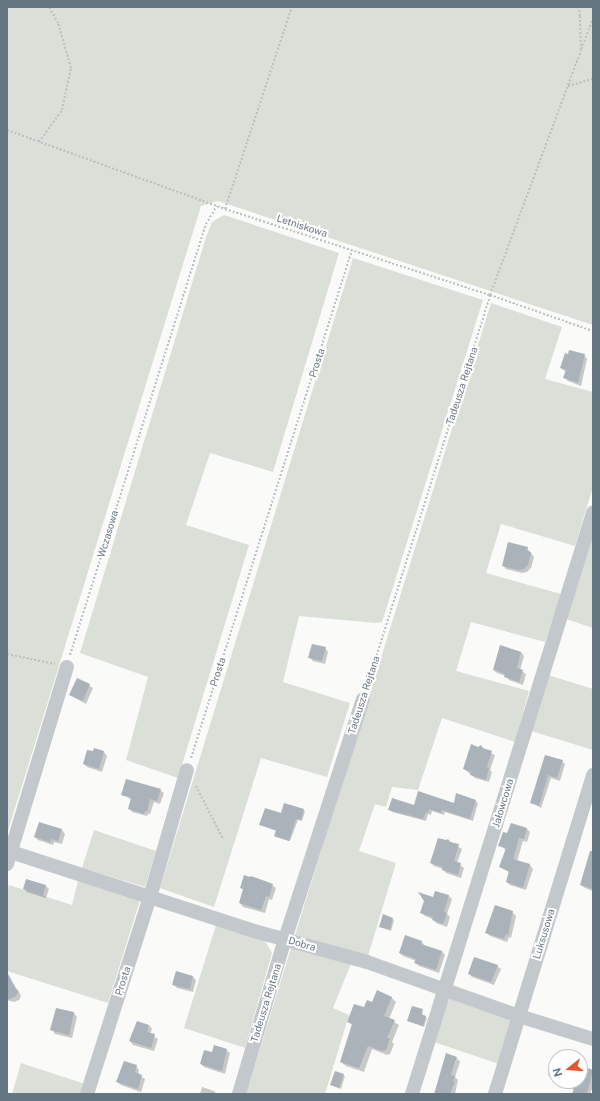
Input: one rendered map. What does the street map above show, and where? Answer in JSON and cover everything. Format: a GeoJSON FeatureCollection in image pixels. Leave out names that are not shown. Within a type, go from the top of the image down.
{"type":"FeatureCollection","features":[{"type":"Feature","properties":{"kind":"street","name":"Jałowcowa"},"geometry":{"type":"LineString","coordinates":[[412,1094],[446,989],[593,513]]}},
{"type":"Feature","properties":{"kind":"street"},"geometry":{"type":"LineString","coordinates":[[9,858],[67,667]]}},
{"type":"Feature","properties":{"kind":"street","name":"Tadeusza Rejtana"},"geometry":{"type":"LineString","coordinates":[[239,1094],[285,939],[363,699]]}},
{"type":"Feature","properties":{"kind":"street","name":"Prosta"},"geometry":{"type":"LineString","coordinates":[[87,1094],[150,897],[187,770]]}},
{"type":"Feature","properties":{"kind":"street","name":"Luksusowa"},"geometry":{"type":"LineString","coordinates":[[495,1094],[593,775]]}},
{"type":"Feature","properties":{"kind":"street","name":"Dobra"},"geometry":{"type":"LineString","coordinates":[[9,858],[150,897],[285,939],[367,962],[519,1016],[593,1039]]}},
{"type":"Feature","properties":{"kind":"path"},"geometry":{"type":"LineString","coordinates":[[39,142],[62,110],[71,68],[58,23],[49,7]]}},
{"type":"Feature","properties":{"kind":"path"},"geometry":{"type":"LineString","coordinates":[[225,210],[292,7]]}},
{"type":"Feature","properties":{"kind":"path"},"geometry":{"type":"LineString","coordinates":[[578,7],[580,16],[581,50]]}},
{"type":"Feature","properties":{"kind":"path","name":"Tadeusza Rejtana"},"geometry":{"type":"LineString","coordinates":[[363,699],[490,295],[593,18]]}},
{"type":"Feature","properties":{"kind":"path"},"geometry":{"type":"LineString","coordinates":[[568,86],[593,79]]}},
{"type":"Feature","properties":{"kind":"path","name":"Letniskowa"},"geometry":{"type":"LineString","coordinates":[[7,130],[225,210],[490,295],[593,331]]}},
{"type":"Feature","properties":{"kind":"path","name":"Wczasowa"},"geometry":{"type":"LineString","coordinates":[[67,667],[206,224],[217,206]]}},
{"type":"Feature","properties":{"kind":"path","name":"Prosta"},"geometry":{"type":"LineString","coordinates":[[187,770],[352,250]]}},
{"type":"Feature","properties":{"kind":"path"},"geometry":{"type":"LineString","coordinates":[[7,654],[67,667]]}},
{"type":"Feature","properties":{"kind":"path"},"geometry":{"type":"LineString","coordinates":[[187,770],[223,840]]}},
{"type":"Feature","properties":{"kind":"shaded area"},"geometry":{"type":"Polygon","coordinates":[[[7,7],[593,7],[593,325],[218,201],[201,206],[7,834],[7,7]]]}},
{"type":"Feature","properties":{"kind":"shaded area"},"geometry":{"type":"Polygon","coordinates":[[[224,215],[339,253],[273,472],[210,453],[186,525],[249,545],[178,778],[126,760],[148,677],[80,653],[206,237],[212,222],[224,215]]]}},
{"type":"Feature","properties":{"kind":"shaded area"},"geometry":{"type":"Polygon","coordinates":[[[353,258],[483,300],[382,622],[376,623],[299,616],[283,682],[350,703],[327,777],[261,758],[214,907],[160,888],[353,258]]]}},
{"type":"Feature","properties":{"kind":"shaded area"},"geometry":{"type":"Polygon","coordinates":[[[491,303],[562,327],[545,379],[593,392],[593,487],[575,546],[501,524],[486,573],[561,594],[545,642],[471,622],[456,671],[529,691],[515,742],[442,718],[418,790],[392,787],[386,807],[375,804],[359,851],[396,863],[368,956],[295,935],[491,303]]]}},
{"type":"Feature","properties":{"kind":"shaded area"},"geometry":{"type":"Polygon","coordinates":[[[593,532],[593,628],[566,619],[593,532]]]}},
{"type":"Feature","properties":{"kind":"shaded area"},"geometry":{"type":"Polygon","coordinates":[[[548,675],[593,689],[593,750],[531,731],[548,675]]]}},
{"type":"Feature","properties":{"kind":"shaded area"},"geometry":{"type":"Polygon","coordinates":[[[94,830],[156,851],[145,887],[82,868],[94,830]]]}},
{"type":"Feature","properties":{"kind":"shaded area"},"geometry":{"type":"Polygon","coordinates":[[[78,881],[140,900],[108,1003],[7,971],[7,891],[9,885],[72,905],[78,881]]]}},
{"type":"Feature","properties":{"kind":"shaded area"},"geometry":{"type":"Polygon","coordinates":[[[216,925],[265,941],[272,953],[245,1048],[184,1028],[216,925]]]}},
{"type":"Feature","properties":{"kind":"shaded area"},"geometry":{"type":"Polygon","coordinates":[[[291,948],[351,964],[333,1008],[349,1015],[325,1094],[246,1094],[291,948]]]}},
{"type":"Feature","properties":{"kind":"shaded area"},"geometry":{"type":"Polygon","coordinates":[[[450,997],[513,1019],[499,1064],[434,1042],[450,997]]]}},
{"type":"Feature","properties":{"kind":"shaded area"},"geometry":{"type":"Polygon","coordinates":[[[21,1063],[85,1084],[82,1094],[12,1094],[21,1063]]]}},
{"type":"Feature","properties":{"kind":"building"},"geometry":{"type":"Polygon","coordinates":[[[569,350],[585,354],[578,383],[563,378],[566,370],[560,368],[565,353],[568,354],[569,350]]]}},
{"type":"Feature","properties":{"kind":"building"},"geometry":{"type":"Polygon","coordinates":[[[508,542],[528,547],[527,551],[531,552],[528,565],[524,569],[518,570],[502,566],[508,542]]]}},
{"type":"Feature","properties":{"kind":"building"},"geometry":{"type":"Polygon","coordinates":[[[312,644],[326,647],[322,661],[308,658],[312,644]]]}},
{"type":"Feature","properties":{"kind":"building"},"geometry":{"type":"Polygon","coordinates":[[[500,645],[521,652],[517,668],[523,670],[519,682],[504,677],[505,674],[493,670],[500,645]]]}},
{"type":"Feature","properties":{"kind":"building"},"geometry":{"type":"Polygon","coordinates":[[[77,678],[90,684],[83,701],[69,695],[77,678]]]}},
{"type":"Feature","properties":{"kind":"building"},"geometry":{"type":"Polygon","coordinates":[[[471,744],[478,747],[481,745],[483,748],[492,751],[487,767],[489,768],[486,780],[470,775],[471,772],[463,769],[471,744]]]}},
{"type":"Feature","properties":{"kind":"building"},"geometry":{"type":"Polygon","coordinates":[[[94,748],[104,751],[99,769],[83,764],[87,750],[93,751],[94,748]]]}},
{"type":"Feature","properties":{"kind":"building"},"geometry":{"type":"Polygon","coordinates":[[[545,755],[563,760],[557,778],[548,775],[539,806],[530,803],[545,755]]]}},
{"type":"Feature","properties":{"kind":"building"},"geometry":{"type":"Polygon","coordinates":[[[126,779],[161,789],[157,801],[150,799],[147,811],[145,811],[144,814],[128,809],[131,798],[121,795],[126,779]]]}},
{"type":"Feature","properties":{"kind":"building"},"geometry":{"type":"Polygon","coordinates":[[[418,791],[454,803],[456,793],[476,800],[470,819],[442,810],[441,813],[429,809],[428,813],[426,812],[423,819],[388,810],[392,798],[414,805],[418,791]]]}},
{"type":"Feature","properties":{"kind":"building"},"geometry":{"type":"Polygon","coordinates":[[[284,803],[304,809],[301,820],[296,819],[289,841],[274,836],[276,830],[259,825],[265,808],[281,813],[284,803]]]}},
{"type":"Feature","properties":{"kind":"building"},"geometry":{"type":"Polygon","coordinates":[[[39,822],[62,829],[58,841],[51,839],[50,842],[34,837],[39,822]]]}},
{"type":"Feature","properties":{"kind":"building"},"geometry":{"type":"Polygon","coordinates":[[[511,823],[527,828],[524,839],[519,838],[513,859],[530,864],[523,888],[506,882],[509,871],[499,867],[506,848],[498,846],[503,832],[507,833],[511,823]]]}},
{"type":"Feature","properties":{"kind":"building"},"geometry":{"type":"Polygon","coordinates":[[[438,838],[448,839],[450,842],[459,844],[454,861],[461,863],[458,875],[442,870],[443,867],[430,863],[438,838]]]}},
{"type":"Feature","properties":{"kind":"building"},"geometry":{"type":"Polygon","coordinates":[[[590,851],[593,851],[593,889],[580,885],[590,851]]]}},
{"type":"Feature","properties":{"kind":"building"},"geometry":{"type":"Polygon","coordinates":[[[244,875],[273,884],[269,897],[266,896],[261,910],[239,903],[243,889],[240,888],[244,875]]]}},
{"type":"Feature","properties":{"kind":"building"},"geometry":{"type":"Polygon","coordinates":[[[26,879],[46,885],[43,896],[23,889],[26,879]]]}},
{"type":"Feature","properties":{"kind":"building"},"geometry":{"type":"Polygon","coordinates":[[[435,891],[449,895],[444,912],[447,913],[443,924],[432,920],[433,917],[420,913],[424,901],[418,892],[433,897],[435,891]]]}},
{"type":"Feature","properties":{"kind":"building"},"geometry":{"type":"Polygon","coordinates":[[[495,905],[513,911],[508,935],[506,934],[504,939],[485,933],[495,905]]]}},
{"type":"Feature","properties":{"kind":"building"},"geometry":{"type":"Polygon","coordinates":[[[383,914],[393,918],[390,930],[379,927],[383,914]]]}},
{"type":"Feature","properties":{"kind":"building"},"geometry":{"type":"Polygon","coordinates":[[[405,935],[422,941],[421,944],[442,951],[436,970],[414,963],[416,959],[399,953],[405,935]]]}},
{"type":"Feature","properties":{"kind":"building"},"geometry":{"type":"Polygon","coordinates":[[[474,957],[498,965],[491,982],[468,974],[474,957]]]}},
{"type":"Feature","properties":{"kind":"building"},"geometry":{"type":"Polygon","coordinates":[[[176,971],[193,976],[190,989],[172,985],[176,971]]]}},
{"type":"Feature","properties":{"kind":"building"},"geometry":{"type":"Polygon","coordinates":[[[7,972],[18,992],[16,996],[7,1000],[7,972]]]}},
{"type":"Feature","properties":{"kind":"building"},"geometry":{"type":"Polygon","coordinates":[[[377,990],[392,997],[384,1016],[395,1020],[387,1038],[390,1038],[386,1050],[382,1051],[368,1046],[359,1068],[340,1062],[352,1024],[347,1022],[354,1004],[364,1007],[367,1000],[372,1002],[377,990]]]}},
{"type":"Feature","properties":{"kind":"building"},"geometry":{"type":"Polygon","coordinates":[[[412,1006],[423,1009],[421,1014],[426,1016],[423,1026],[407,1021],[412,1006]]]}},
{"type":"Feature","properties":{"kind":"building"},"geometry":{"type":"Polygon","coordinates":[[[56,1008],[74,1012],[69,1035],[50,1030],[56,1008]]]}},
{"type":"Feature","properties":{"kind":"building"},"geometry":{"type":"Polygon","coordinates":[[[137,1021],[149,1025],[147,1032],[155,1034],[151,1048],[129,1041],[137,1021]]]}},
{"type":"Feature","properties":{"kind":"building"},"geometry":{"type":"Polygon","coordinates":[[[214,1045],[227,1049],[222,1071],[200,1064],[204,1050],[212,1052],[214,1045]]]}},
{"type":"Feature","properties":{"kind":"building"},"geometry":{"type":"Polygon","coordinates":[[[446,1053],[457,1057],[451,1075],[455,1076],[453,1081],[455,1081],[450,1094],[434,1094],[446,1053]]]}},
{"type":"Feature","properties":{"kind":"building"},"geometry":{"type":"Polygon","coordinates":[[[124,1061],[137,1065],[135,1072],[142,1075],[138,1089],[116,1082],[124,1061]]]}},
{"type":"Feature","properties":{"kind":"building"},"geometry":{"type":"Polygon","coordinates":[[[588,1068],[593,1070],[587,1094],[572,1094],[574,1089],[588,1089],[588,1068]]]}},
{"type":"Feature","properties":{"kind":"building"},"geometry":{"type":"Polygon","coordinates":[[[335,1071],[344,1074],[339,1088],[330,1085],[335,1071]]]}}]}
